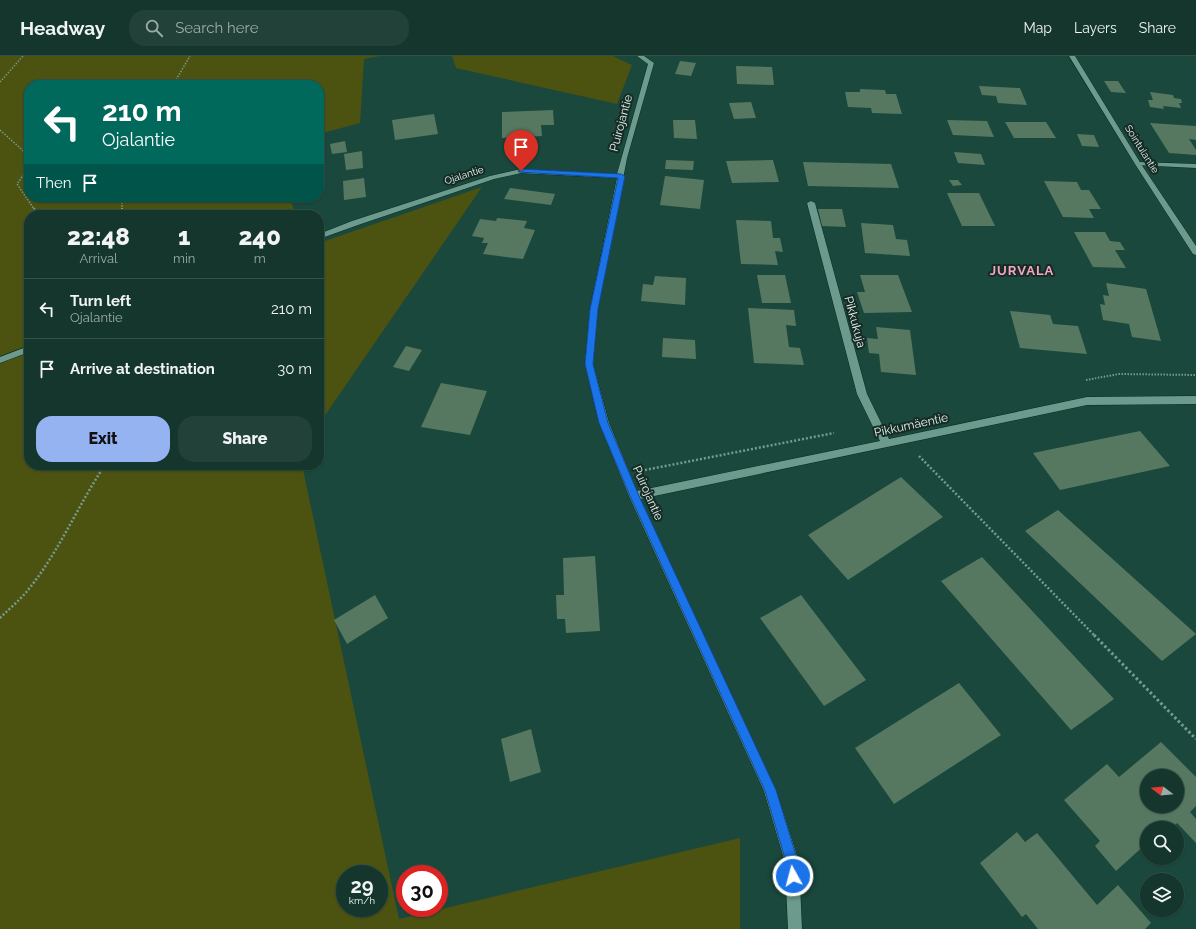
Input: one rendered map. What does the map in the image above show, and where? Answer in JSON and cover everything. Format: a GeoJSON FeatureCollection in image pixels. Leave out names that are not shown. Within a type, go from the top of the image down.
{"type":"FeatureCollection","features":[{"type":"Feature","properties":{"kind":"street","name":"Puirojantie"},"geometry":{"type":"LineString","coordinates":[[640,56],[651,63],[624,158],[594,309],[589,364],[604,423],[634,496],[770,790],[792,862],[795,929]]}},
{"type":"Feature","properties":{"kind":"street","name":"Sointulantie"},"geometry":{"type":"LineString","coordinates":[[1072,56],[1138,164],[1196,252]]}},
{"type":"Feature","properties":{"kind":"street"},"geometry":{"type":"LineString","coordinates":[[1138,164],[1196,166]]}},
{"type":"Feature","properties":{"kind":"street","name":"Ojalantie"},"geometry":{"type":"LineString","coordinates":[[324,235],[355,223],[492,177],[521,171],[621,176]]}},
{"type":"Feature","properties":{"kind":"street","name":"Pikkukuja"},"geometry":{"type":"LineString","coordinates":[[811,203],[862,394],[886,443]]}},
{"type":"Feature","properties":{"kind":"street"},"geometry":{"type":"LineString","coordinates":[[0,360],[24,351]]}},
{"type":"Feature","properties":{"kind":"street","name":"Pikkumäentie"},"geometry":{"type":"LineString","coordinates":[[634,496],[1088,401],[1196,400]]}},
{"type":"Feature","properties":{"kind":"path"},"geometry":{"type":"LineString","coordinates":[[0,82],[23,56]]}},
{"type":"Feature","properties":{"kind":"path"},"geometry":{"type":"LineString","coordinates":[[176,80],[190,56]]}},
{"type":"Feature","properties":{"kind":"path"},"geometry":{"type":"LineString","coordinates":[[0,130],[24,152]]}},
{"type":"Feature","properties":{"kind":"path"},"geometry":{"type":"LineString","coordinates":[[24,174],[17,184],[24,193]]}},
{"type":"Feature","properties":{"kind":"path"},"geometry":{"type":"LineString","coordinates":[[904,440],[1196,738]]}},
{"type":"Feature","properties":{"kind":"path"},"geometry":{"type":"LineString","coordinates":[[0,618],[28,590],[66,535],[86,493],[102,470]]}},
{"type":"Feature","properties":{"kind":"green space"},"geometry":{"type":"Polygon","coordinates":[[[0,56],[380,56],[364,59],[360,123],[324,133],[324,80],[24,80],[24,202],[291,202],[294,210],[24,210],[24,470],[303,470],[387,865],[336,865],[336,917],[388,917],[388,868],[396,905],[396,917],[399,917],[399,919],[407,917],[448,917],[448,907],[740,838],[740,929],[0,929],[0,56]]]}},
{"type":"Feature","properties":{"kind":"green space"},"geometry":{"type":"Polygon","coordinates":[[[452,56],[613,56],[632,65],[617,104],[456,68],[452,56]]]}},
{"type":"Feature","properties":{"kind":"green space"},"geometry":{"type":"Polygon","coordinates":[[[482,187],[324,417],[324,241],[482,187]]]}},
{"type":"Feature","properties":{"kind":"building"},"geometry":{"type":"Polygon","coordinates":[[[680,61],[696,63],[691,76],[675,74],[680,61]]]}},
{"type":"Feature","properties":{"kind":"building"},"geometry":{"type":"Polygon","coordinates":[[[736,66],[772,67],[774,85],[737,84],[736,66]]]}},
{"type":"Feature","properties":{"kind":"building"},"geometry":{"type":"Polygon","coordinates":[[[1104,81],[1118,81],[1126,93],[1111,92],[1104,81]]]}},
{"type":"Feature","properties":{"kind":"building"},"geometry":{"type":"Polygon","coordinates":[[[979,86],[1020,88],[1027,105],[998,103],[996,96],[982,95],[979,86]]]}},
{"type":"Feature","properties":{"kind":"building"},"geometry":{"type":"Polygon","coordinates":[[[860,89],[885,90],[886,94],[896,94],[902,114],[872,113],[871,108],[848,107],[845,92],[860,92],[860,89]]]}},
{"type":"Feature","properties":{"kind":"building"},"geometry":{"type":"Polygon","coordinates":[[[1150,92],[1173,95],[1174,98],[1181,99],[1182,103],[1179,103],[1181,108],[1163,106],[1164,109],[1150,107],[1148,100],[1153,100],[1150,92]]]}},
{"type":"Feature","properties":{"kind":"building"},"geometry":{"type":"Polygon","coordinates":[[[751,102],[756,118],[734,119],[729,103],[751,102]]]}},
{"type":"Feature","properties":{"kind":"building"},"geometry":{"type":"Polygon","coordinates":[[[553,110],[554,125],[541,125],[542,136],[502,138],[502,112],[553,110]]]}},
{"type":"Feature","properties":{"kind":"building"},"geometry":{"type":"Polygon","coordinates":[[[434,114],[438,134],[395,140],[392,120],[434,114]]]}},
{"type":"Feature","properties":{"kind":"building"},"geometry":{"type":"Polygon","coordinates":[[[673,120],[695,120],[697,139],[674,138],[673,120]]]}},
{"type":"Feature","properties":{"kind":"building"},"geometry":{"type":"Polygon","coordinates":[[[947,120],[987,121],[994,137],[953,135],[947,120]]]}},
{"type":"Feature","properties":{"kind":"building"},"geometry":{"type":"Polygon","coordinates":[[[1005,122],[1046,122],[1056,138],[1014,138],[1005,122]]]}},
{"type":"Feature","properties":{"kind":"building"},"geometry":{"type":"Polygon","coordinates":[[[1150,123],[1196,126],[1196,140],[1189,139],[1196,150],[1196,155],[1169,153],[1150,123]]]}},
{"type":"Feature","properties":{"kind":"building"},"geometry":{"type":"Polygon","coordinates":[[[1077,134],[1094,135],[1099,147],[1082,146],[1077,134]]]}},
{"type":"Feature","properties":{"kind":"building"},"geometry":{"type":"Polygon","coordinates":[[[345,141],[347,152],[332,154],[330,144],[345,141]]]}},
{"type":"Feature","properties":{"kind":"building"},"geometry":{"type":"Polygon","coordinates":[[[362,151],[363,168],[346,170],[344,154],[362,151]]]}},
{"type":"Feature","properties":{"kind":"building"},"geometry":{"type":"Polygon","coordinates":[[[954,152],[981,154],[985,165],[958,163],[954,152]]]}},
{"type":"Feature","properties":{"kind":"building"},"geometry":{"type":"Polygon","coordinates":[[[666,160],[694,161],[693,170],[665,169],[666,160]]]}},
{"type":"Feature","properties":{"kind":"building"},"geometry":{"type":"Polygon","coordinates":[[[773,160],[779,182],[732,183],[726,161],[773,160]]]}},
{"type":"Feature","properties":{"kind":"building"},"geometry":{"type":"Polygon","coordinates":[[[803,162],[891,164],[899,188],[808,186],[803,162]]]}},
{"type":"Feature","properties":{"kind":"building"},"geometry":{"type":"Polygon","coordinates":[[[665,176],[704,180],[700,209],[660,205],[665,176]]]}},
{"type":"Feature","properties":{"kind":"building"},"geometry":{"type":"Polygon","coordinates":[[[364,178],[366,197],[344,200],[343,181],[364,178]]]}},
{"type":"Feature","properties":{"kind":"building"},"geometry":{"type":"Polygon","coordinates":[[[949,180],[958,180],[962,185],[953,186],[949,180]]]}},
{"type":"Feature","properties":{"kind":"building"},"geometry":{"type":"Polygon","coordinates":[[[1044,181],[1077,182],[1081,190],[1089,190],[1101,209],[1089,209],[1094,218],[1063,217],[1044,181]]]}},
{"type":"Feature","properties":{"kind":"building"},"geometry":{"type":"Polygon","coordinates":[[[510,188],[555,194],[551,205],[504,199],[510,188]]]}},
{"type":"Feature","properties":{"kind":"building"},"geometry":{"type":"Polygon","coordinates":[[[947,193],[979,193],[995,226],[962,226],[947,193]]]}},
{"type":"Feature","properties":{"kind":"building"},"geometry":{"type":"Polygon","coordinates":[[[818,209],[842,209],[846,227],[822,226],[818,209]]]}},
{"type":"Feature","properties":{"kind":"building"},"geometry":{"type":"Polygon","coordinates":[[[497,218],[527,221],[524,228],[535,230],[523,259],[483,254],[488,243],[482,243],[484,238],[472,236],[480,219],[496,221],[497,218]]]}},
{"type":"Feature","properties":{"kind":"building"},"geometry":{"type":"Polygon","coordinates":[[[736,220],[771,221],[773,238],[780,238],[783,252],[775,251],[778,265],[741,264],[736,220]]]}},
{"type":"Feature","properties":{"kind":"building"},"geometry":{"type":"Polygon","coordinates":[[[861,223],[893,225],[896,239],[907,240],[910,256],[865,253],[861,223]]]}},
{"type":"Feature","properties":{"kind":"building"},"geometry":{"type":"Polygon","coordinates":[[[1074,232],[1105,232],[1110,241],[1120,242],[1125,250],[1115,250],[1126,268],[1093,267],[1074,232]]]}},
{"type":"Feature","properties":{"kind":"building"},"geometry":{"type":"Polygon","coordinates":[[[757,275],[785,275],[791,303],[762,303],[757,275]]]}},
{"type":"Feature","properties":{"kind":"building"},"geometry":{"type":"Polygon","coordinates":[[[860,275],[898,275],[912,312],[864,313],[857,292],[865,292],[860,275]]]}},
{"type":"Feature","properties":{"kind":"building"},"geometry":{"type":"Polygon","coordinates":[[[655,276],[686,278],[685,305],[641,301],[643,284],[653,285],[655,276]]]}},
{"type":"Feature","properties":{"kind":"building"},"geometry":{"type":"Polygon","coordinates":[[[1106,283],[1146,289],[1161,341],[1132,337],[1129,324],[1103,320],[1100,304],[1105,305],[1103,295],[1109,296],[1106,283]]]}},
{"type":"Feature","properties":{"kind":"building"},"geometry":{"type":"Polygon","coordinates":[[[748,308],[794,310],[796,326],[786,325],[789,347],[800,348],[804,365],[754,363],[748,308]]]}},
{"type":"Feature","properties":{"kind":"building"},"geometry":{"type":"Polygon","coordinates":[[[1010,311],[1050,315],[1053,324],[1078,326],[1087,354],[1020,348],[1010,311]]]}},
{"type":"Feature","properties":{"kind":"building"},"geometry":{"type":"Polygon","coordinates":[[[876,327],[910,330],[916,375],[881,372],[879,354],[869,353],[867,338],[878,339],[876,327]]]}},
{"type":"Feature","properties":{"kind":"building"},"geometry":{"type":"Polygon","coordinates":[[[663,338],[695,340],[696,359],[662,357],[663,338]]]}},
{"type":"Feature","properties":{"kind":"building"},"geometry":{"type":"Polygon","coordinates":[[[406,346],[422,350],[409,371],[393,367],[406,346]]]}},
{"type":"Feature","properties":{"kind":"building"},"geometry":{"type":"Polygon","coordinates":[[[441,383],[487,391],[470,435],[421,427],[441,383]]]}},
{"type":"Feature","properties":{"kind":"building"},"geometry":{"type":"Polygon","coordinates":[[[1140,431],[1170,466],[1060,490],[1033,453],[1140,431]]]}},
{"type":"Feature","properties":{"kind":"building"},"geometry":{"type":"Polygon","coordinates":[[[901,477],[943,517],[848,580],[808,535],[901,477]]]}},
{"type":"Feature","properties":{"kind":"building"},"geometry":{"type":"Polygon","coordinates":[[[1058,510],[1196,634],[1162,661],[1025,531],[1058,510]]]}},
{"type":"Feature","properties":{"kind":"building"},"geometry":{"type":"Polygon","coordinates":[[[595,556],[600,631],[566,633],[565,619],[557,619],[556,595],[564,595],[563,558],[595,556]]]}},
{"type":"Feature","properties":{"kind":"building"},"geometry":{"type":"Polygon","coordinates":[[[982,557],[1114,699],[1071,730],[941,581],[982,557]]]}},
{"type":"Feature","properties":{"kind":"building"},"geometry":{"type":"Polygon","coordinates":[[[375,595],[388,618],[347,644],[334,620],[375,595]]]}},
{"type":"Feature","properties":{"kind":"building"},"geometry":{"type":"Polygon","coordinates":[[[801,595],[866,680],[824,706],[760,618],[801,595]]]}},
{"type":"Feature","properties":{"kind":"building"},"geometry":{"type":"Polygon","coordinates":[[[959,683],[1001,735],[894,804],[855,748],[959,683]]]}},
{"type":"Feature","properties":{"kind":"building"},"geometry":{"type":"Polygon","coordinates":[[[531,729],[541,772],[510,782],[501,739],[531,729]]]}},
{"type":"Feature","properties":{"kind":"building"},"geometry":{"type":"Polygon","coordinates":[[[1161,742],[1196,777],[1196,806],[1190,812],[1196,819],[1196,843],[1184,830],[1184,821],[1140,821],[1140,849],[1116,871],[1095,846],[1100,841],[1064,800],[1107,764],[1119,777],[1161,742]]]}},
{"type":"Feature","properties":{"kind":"building"},"geometry":{"type":"Polygon","coordinates":[[[1017,832],[1025,842],[1037,833],[1097,905],[1118,885],[1140,910],[1140,917],[1146,917],[1151,923],[1145,929],[1038,929],[1026,914],[1022,917],[980,863],[1017,832]]]}},
{"type":"Feature","properties":{"kind":"district","name":"JURVALA"},"geometry":{"type":"Point","coordinates":[1022,270]}},
{"type":"Feature","properties":{"kind":"route"},"geometry":{"type":"LineString","coordinates":[[521,171],[621,176],[594,309],[589,364],[604,423],[634,496],[770,790],[792,862],[793,876]]}}]}
